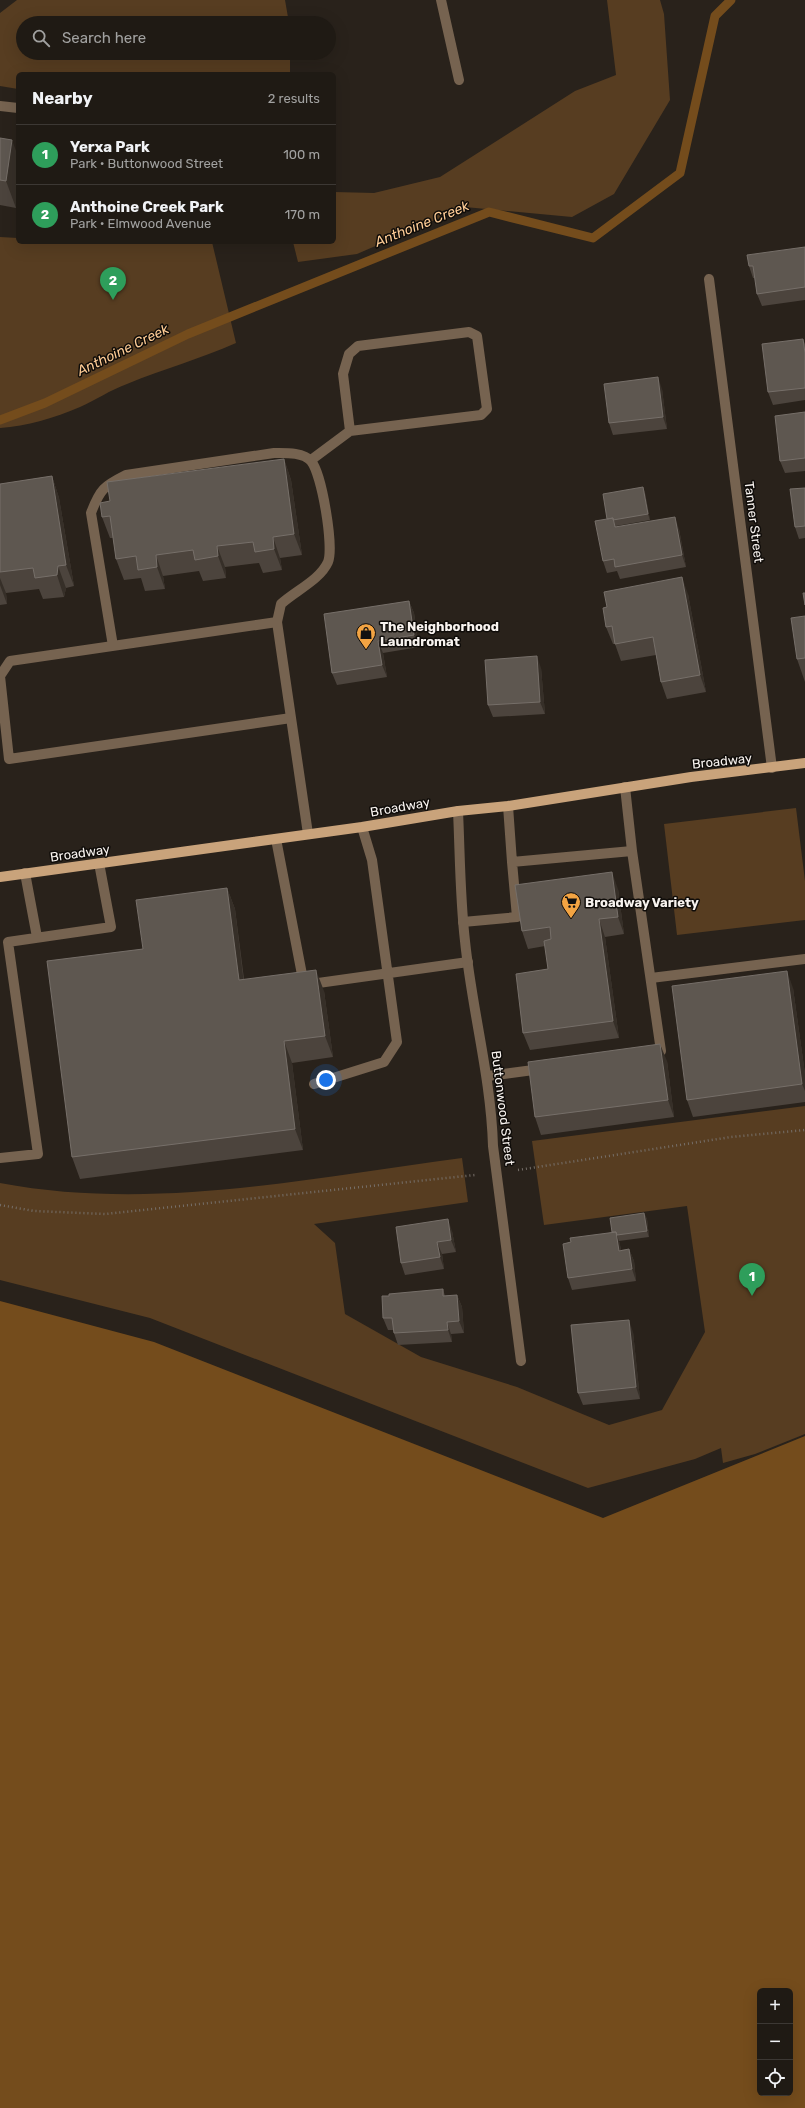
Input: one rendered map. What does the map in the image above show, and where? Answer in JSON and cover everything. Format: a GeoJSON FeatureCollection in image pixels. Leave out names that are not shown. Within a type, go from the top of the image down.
{"type":"FeatureCollection","features":[{"type":"Feature","properties":{"kind":"main road","name":"Broadway"},"geometry":{"type":"LineString","coordinates":[[0,877],[362,827],[458,811],[508,806],[625,787],[805,764]]}},
{"type":"Feature","properties":{"kind":"street"},"geometry":{"type":"LineString","coordinates":[[441,0],[459,80]]}},
{"type":"Feature","properties":{"kind":"street"},"geometry":{"type":"LineString","coordinates":[[0,106],[16,108]]}},
{"type":"Feature","properties":{"kind":"street","name":"Tanner Street"},"geometry":{"type":"LineString","coordinates":[[709,279],[772,768]]}},
{"type":"Feature","properties":{"kind":"street"},"geometry":{"type":"LineString","coordinates":[[311,460],[350,431],[481,415],[487,409],[477,336],[469,332],[358,346],[349,354],[343,374],[350,431]]}},
{"type":"Feature","properties":{"kind":"street"},"geometry":{"type":"LineString","coordinates":[[113,646],[91,513],[96,499],[105,485],[126,475],[274,453],[296,454],[311,460],[319,474],[331,545],[328,561],[318,576],[280,604],[277,622],[308,834]]}},
{"type":"Feature","properties":{"kind":"street"},"geometry":{"type":"LineString","coordinates":[[277,622],[10,661],[0,676],[4,760],[291,718]]}},
{"type":"Feature","properties":{"kind":"street"},"geometry":{"type":"LineString","coordinates":[[625,787],[632,851],[661,1051],[645,1054]]}},
{"type":"Feature","properties":{"kind":"street"},"geometry":{"type":"LineString","coordinates":[[463,922],[517,917],[508,806]]}},
{"type":"Feature","properties":{"kind":"street","name":"Buttonwood Street"},"geometry":{"type":"LineString","coordinates":[[458,811],[463,922],[474,1005],[488,1076],[492,1111],[493,1146],[498,1173],[521,1361]]}},
{"type":"Feature","properties":{"kind":"street"},"geometry":{"type":"LineString","coordinates":[[314,1084],[384,1062],[397,1042],[372,860],[362,827]]}},
{"type":"Feature","properties":{"kind":"street"},"geometry":{"type":"LineString","coordinates":[[276,839],[304,985],[468,962]]}},
{"type":"Feature","properties":{"kind":"street"},"geometry":{"type":"LineString","coordinates":[[512,862],[632,851]]}},
{"type":"Feature","properties":{"kind":"street"},"geometry":{"type":"LineString","coordinates":[[0,1158],[38,1154],[4,939],[37,937],[111,927],[99,863]]}},
{"type":"Feature","properties":{"kind":"street"},"geometry":{"type":"LineString","coordinates":[[25,873],[37,937]]}},
{"type":"Feature","properties":{"kind":"street"},"geometry":{"type":"LineString","coordinates":[[651,978],[805,958]]}},
{"type":"Feature","properties":{"kind":"street"},"geometry":{"type":"LineString","coordinates":[[488,1076],[551,1067]]}},
{"type":"Feature","properties":{"kind":"path"},"geometry":{"type":"LineString","coordinates":[[0,1205],[34,1211],[105,1214],[498,1173],[731,1137],[805,1130]]}},
{"type":"Feature","properties":{"kind":"shaded area"},"geometry":{"type":"Polygon","coordinates":[[[17,0],[285,0],[288,16],[16,16],[16,60],[290,60],[290,72],[16,72],[16,89],[0,86],[0,13],[17,0]]]}},
{"type":"Feature","properties":{"kind":"shaded area"},"geometry":{"type":"Polygon","coordinates":[[[607,0],[660,0],[664,14],[670,100],[614,194],[572,217],[465,207],[357,254],[298,262],[294,244],[336,244],[336,192],[374,193],[440,177],[575,91],[616,75],[607,0]]]}},
{"type":"Feature","properties":{"kind":"shaded area"},"geometry":{"type":"Polygon","coordinates":[[[0,237],[16,238],[16,244],[212,244],[236,343],[121,386],[86,404],[60,415],[40,421],[0,428],[0,237]]]}},
{"type":"Feature","properties":{"kind":"shaded area"},"geometry":{"type":"Polygon","coordinates":[[[796,808],[805,881],[805,920],[677,935],[664,824],[796,808]]]}},
{"type":"Feature","properties":{"kind":"shaded area"},"geometry":{"type":"Polygon","coordinates":[[[805,1106],[805,1434],[755,1454],[723,1463],[721,1448],[695,1459],[588,1488],[150,1318],[0,1280],[0,1183],[58,1191],[116,1194],[174,1193],[231,1189],[289,1182],[462,1158],[468,1202],[314,1224],[335,1243],[345,1314],[421,1357],[517,1387],[609,1425],[662,1410],[705,1332],[687,1206],[544,1225],[532,1141],[805,1106]]]}},
{"type":"Feature","properties":{"kind":"shaded area"},"geometry":{"type":"Polygon","coordinates":[[[0,1301],[154,1342],[603,1518],[805,1436],[805,2108],[0,2108],[0,1301]]]}},
{"type":"Feature","properties":{"kind":"building"},"geometry":{"type":"Polygon","coordinates":[[[0,138],[12,140],[6,181],[0,180],[0,138]]]}},
{"type":"Feature","properties":{"kind":"building"},"geometry":{"type":"Polygon","coordinates":[[[805,247],[805,287],[757,294],[753,266],[749,266],[747,255],[805,247]]]}},
{"type":"Feature","properties":{"kind":"building"},"geometry":{"type":"Polygon","coordinates":[[[803,339],[805,353],[805,388],[768,392],[762,344],[803,339]]]}},
{"type":"Feature","properties":{"kind":"building"},"geometry":{"type":"Polygon","coordinates":[[[658,377],[663,417],[609,423],[604,384],[658,377]]]}},
{"type":"Feature","properties":{"kind":"building"},"geometry":{"type":"Polygon","coordinates":[[[805,412],[805,458],[780,461],[775,416],[805,412]]]}},
{"type":"Feature","properties":{"kind":"building"},"geometry":{"type":"Polygon","coordinates":[[[284,459],[294,534],[273,537],[274,549],[255,552],[253,542],[217,546],[218,556],[195,560],[193,550],[156,555],[157,567],[138,570],[136,556],[116,559],[110,516],[102,517],[100,503],[110,501],[107,482],[284,459]]]}},
{"type":"Feature","properties":{"kind":"building"},"geometry":{"type":"Polygon","coordinates":[[[52,476],[66,565],[58,566],[57,575],[35,578],[33,568],[0,572],[0,484],[52,476]]]}},
{"type":"Feature","properties":{"kind":"building"},"geometry":{"type":"Polygon","coordinates":[[[643,487],[648,514],[613,520],[613,518],[607,519],[603,494],[643,487]]]}},
{"type":"Feature","properties":{"kind":"building"},"geometry":{"type":"Polygon","coordinates":[[[805,488],[805,526],[795,527],[790,489],[805,488]]]}},
{"type":"Feature","properties":{"kind":"building"},"geometry":{"type":"Polygon","coordinates":[[[675,517],[682,555],[615,567],[614,559],[603,561],[595,521],[613,518],[615,527],[675,517]]]}},
{"type":"Feature","properties":{"kind":"building"},"geometry":{"type":"Polygon","coordinates":[[[682,577],[700,675],[661,682],[653,637],[615,644],[612,626],[606,627],[603,608],[607,607],[604,592],[682,577]]]}},
{"type":"Feature","properties":{"kind":"building"},"geometry":{"type":"Polygon","coordinates":[[[803,593],[805,593],[805,605],[803,593]]]}},
{"type":"Feature","properties":{"kind":"building","name":"The Neighborhood Laundromat"},"geometry":{"type":"Polygon","coordinates":[[[409,601],[414,635],[378,641],[382,665],[332,673],[324,614],[409,601]]]}},
{"type":"Feature","properties":{"kind":"building"},"geometry":{"type":"Polygon","coordinates":[[[805,616],[805,658],[797,659],[791,618],[805,616]]]}},
{"type":"Feature","properties":{"kind":"building"},"geometry":{"type":"Polygon","coordinates":[[[537,656],[540,702],[488,705],[485,660],[537,656]]]}},
{"type":"Feature","properties":{"kind":"building"},"geometry":{"type":"Polygon","coordinates":[[[612,872],[618,917],[599,919],[613,1021],[523,1033],[516,974],[548,969],[544,941],[551,939],[550,927],[522,931],[515,885],[612,872]]]}},
{"type":"Feature","properties":{"kind":"building"},"geometry":{"type":"Polygon","coordinates":[[[227,888],[239,980],[316,970],[325,1036],[284,1041],[295,1129],[72,1157],[47,961],[143,949],[136,900],[227,888]]]}},
{"type":"Feature","properties":{"kind":"building"},"geometry":{"type":"Polygon","coordinates":[[[787,971],[802,1084],[687,1100],[672,986],[787,971]]]}},
{"type":"Feature","properties":{"kind":"building"},"geometry":{"type":"Polygon","coordinates":[[[660,1044],[668,1100],[535,1117],[528,1062],[660,1044]]]}},
{"type":"Feature","properties":{"kind":"building"},"geometry":{"type":"Polygon","coordinates":[[[644,1213],[647,1231],[617,1235],[616,1232],[612,1232],[610,1218],[644,1213]]]}},
{"type":"Feature","properties":{"kind":"building"},"geometry":{"type":"Polygon","coordinates":[[[448,1219],[451,1240],[437,1242],[440,1257],[401,1263],[396,1227],[448,1219]]]}},
{"type":"Feature","properties":{"kind":"building"},"geometry":{"type":"Polygon","coordinates":[[[616,1232],[619,1251],[629,1249],[632,1269],[568,1278],[563,1244],[571,1242],[570,1238],[616,1232]]]}},
{"type":"Feature","properties":{"kind":"building"},"geometry":{"type":"Polygon","coordinates":[[[443,1289],[443,1296],[457,1295],[459,1321],[447,1322],[448,1330],[394,1333],[392,1318],[383,1318],[382,1296],[443,1289]]]}},
{"type":"Feature","properties":{"kind":"building"},"geometry":{"type":"Polygon","coordinates":[[[629,1320],[636,1387],[578,1393],[571,1325],[629,1320]]]}},
{"type":"Feature","properties":{"kind":"waterway","name":"Anthoine Creek"},"geometry":{"type":"LineString","coordinates":[[0,420],[45,403],[188,334],[489,212],[593,238],[680,173],[715,16],[731,0]]}},
{"type":"Feature","properties":{"kind":"place","name":"Anthoine Creek Park"},"geometry":{"type":"Point","coordinates":[113,300]}},
{"type":"Feature","properties":{"kind":"place","name":"The Neighborhood Laundromat"},"geometry":{"type":"Point","coordinates":[366,650]}},
{"type":"Feature","properties":{"kind":"place","name":"Broadway Variety"},"geometry":{"type":"Point","coordinates":[571,919]}},
{"type":"Feature","properties":{"kind":"place","name":"Yerxa Park"},"geometry":{"type":"Point","coordinates":[752,1296]}}]}
